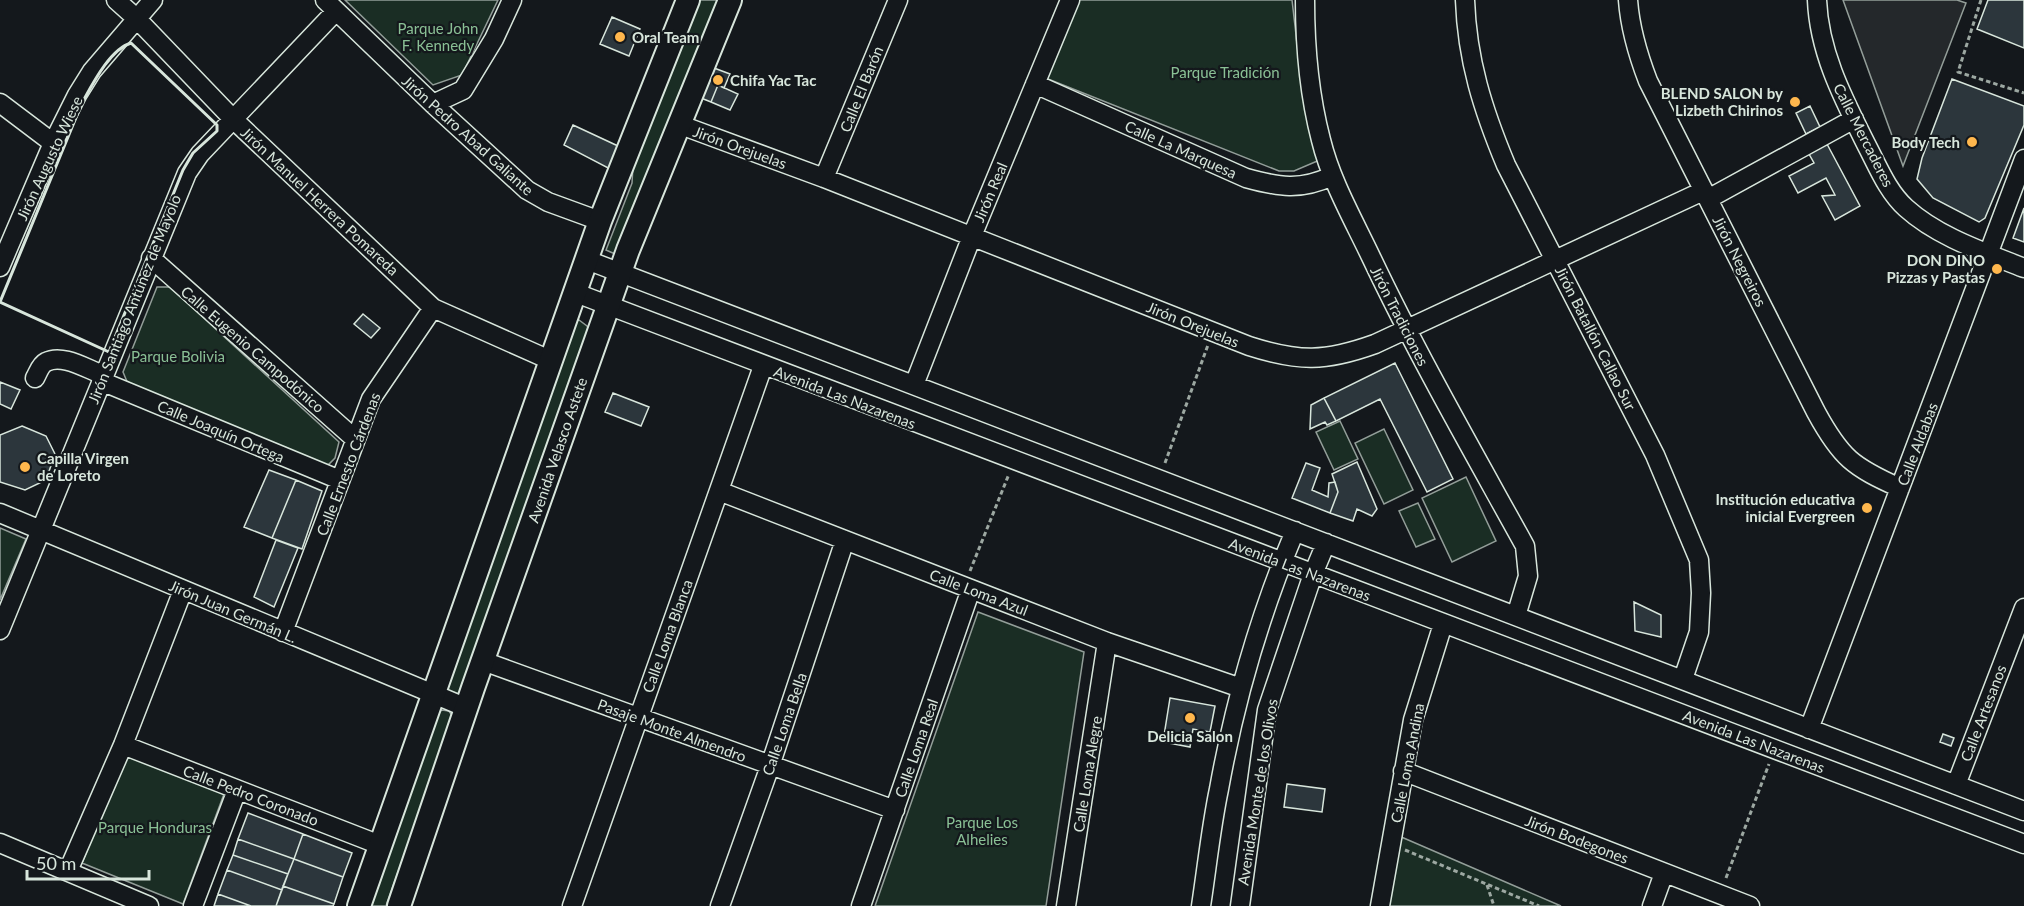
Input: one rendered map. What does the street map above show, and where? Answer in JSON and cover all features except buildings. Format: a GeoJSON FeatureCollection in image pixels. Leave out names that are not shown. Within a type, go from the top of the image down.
{"type":"FeatureCollection","features":[{"type":"Feature","properties":{"kind":"main road"},"geometry":{"type":"LineString","coordinates":[[359,906],[600,221],[688,0]]}},
{"type":"Feature","properties":{"kind":"main road","name":"Avenida Velasco Astete"},"geometry":{"type":"LineString","coordinates":[[399,906],[466,708],[620,272],[730,0]]}},
{"type":"Feature","properties":{"kind":"street","name":"Jirón Manuel Herrera Pomareda"},"geometry":{"type":"LineString","coordinates":[[116,0],[233,119],[433,308],[552,361]]}},
{"type":"Feature","properties":{"kind":"street","name":"Jirón Augusto Wiese"},"geometry":{"type":"LineString","coordinates":[[0,267],[53,142],[77,95],[92,71],[153,0]]}},
{"type":"Feature","properties":{"kind":"street"},"geometry":{"type":"LineString","coordinates":[[433,104],[463,90],[494,39],[512,0]]}},
{"type":"Feature","properties":{"kind":"street","name":"Calle El Barón"},"geometry":{"type":"LineString","coordinates":[[824,178],[898,0]]}},
{"type":"Feature","properties":{"kind":"street","name":"Jirón Real"},"geometry":{"type":"LineString","coordinates":[[914,385],[972,236],[1070,0]]}},
{"type":"Feature","properties":{"kind":"street","name":"Jirón Tradiciones"},"geometry":{"type":"LineString","coordinates":[[1305,0],[1306,46],[1311,97],[1332,176],[1406,330],[1526,546],[1528,576],[1516,616]]}},
{"type":"Feature","properties":{"kind":"street","name":"Jirón Batallón Callao Sur"},"geometry":{"type":"LineString","coordinates":[[1465,0],[1472,65],[1485,115],[1506,165],[1655,455],[1699,560],[1699,632],[1683,679]]}},
{"type":"Feature","properties":{"kind":"street","name":"Jirón Negreiros"},"geometry":{"type":"LineString","coordinates":[[1628,0],[1639,58],[1648,81],[1831,438],[1845,456],[1866,472],[1900,488]]}},
{"type":"Feature","properties":{"kind":"street","name":"Calle Mercaderes"},"geometry":{"type":"LineString","coordinates":[[1817,0],[1820,33],[1832,72],[1885,181],[1905,207],[1932,227],[1988,254],[2024,268]]}},
{"type":"Feature","properties":{"kind":"street","name":"Jirón Pedro Abad Galiante"},"geometry":{"type":"LineString","coordinates":[[330,6],[433,104],[536,196],[600,221]]}},
{"type":"Feature","properties":{"kind":"street","name":"Jirón Santiago Antúnez de Mayolo"},"geometry":{"type":"LineString","coordinates":[[0,630],[187,173],[200,154],[330,6]]}},
{"type":"Feature","properties":{"kind":"street","name":"Calle La Marquesa"},"geometry":{"type":"LineString","coordinates":[[1035,84],[1246,178],[1272,185],[1296,187],[1316,184],[1332,176]]}},
{"type":"Feature","properties":{"kind":"street"},"geometry":{"type":"LineString","coordinates":[[0,103],[53,142]]}},
{"type":"Feature","properties":{"kind":"street","name":"Jirón Orejuelas"},"geometry":{"type":"LineString","coordinates":[[678,124],[824,178],[1276,355],[1301,359],[1348,354],[1406,330],[1556,260],[1706,195],[1854,119]]}},
{"type":"Feature","properties":{"kind":"street","name":"Calle Aldabas"},"geometry":{"type":"LineString","coordinates":[[1809,729],[2024,159]]}},
{"type":"Feature","properties":{"kind":"street","name":"Calle Eugenio Campodónico"},"geometry":{"type":"LineString","coordinates":[[151,258],[355,439]]}},
{"type":"Feature","properties":{"kind":"street","name":"Avenida Las Nazarenas"},"geometry":{"type":"LineString","coordinates":[[588,260],[2024,811]]}},
{"type":"Feature","properties":{"kind":"street","name":"Avenida Las Nazarenas"},"geometry":{"type":"LineString","coordinates":[[576,293],[2024,844]]}},
{"type":"Feature","properties":{"kind":"street","name":"Calle Ernesto Cárdenas"},"geometry":{"type":"LineString","coordinates":[[284,632],[370,399],[433,308]]}},
{"type":"Feature","properties":{"kind":"street","name":"Calle Joaquín Ortega"},"geometry":{"type":"LineString","coordinates":[[35,378],[41,366],[47,362],[64,360],[340,480]]}},
{"type":"Feature","properties":{"kind":"street","name":"Calle Loma Blanca"},"geometry":{"type":"LineString","coordinates":[[572,906],[763,366]]}},
{"type":"Feature","properties":{"kind":"street","name":"Calle Loma Azul"},"geometry":{"type":"LineString","coordinates":[[718,491],[1107,642],[1241,688]]}},
{"type":"Feature","properties":{"kind":"street","name":"Jirón Juan Germán L."},"geometry":{"type":"LineString","coordinates":[[0,513],[466,708]]}},
{"type":"Feature","properties":{"kind":"street"},"geometry":{"type":"LineString","coordinates":[[1201,906],[1219,789],[1241,688],[1259,626],[1295,531]]}},
{"type":"Feature","properties":{"kind":"street","name":"Calle Loma Bella"},"geometry":{"type":"LineString","coordinates":[[720,906],[770,766],[845,540]]}},
{"type":"Feature","properties":{"kind":"street","name":"Avenida Monte de los Olivos"},"geometry":{"type":"LineString","coordinates":[[1240,906],[1267,710],[1313,574],[1326,543]]}},
{"type":"Feature","properties":{"kind":"street","name":"Calle Loma Real"},"geometry":{"type":"LineString","coordinates":[[861,906],[968,588]]}},
{"type":"Feature","properties":{"kind":"street"},"geometry":{"type":"LineString","coordinates":[[68,871],[123,745],[183,590]]}},
{"type":"Feature","properties":{"kind":"street","name":"Calle Artesanos"},"geometry":{"type":"LineString","coordinates":[[1956,785],[2024,608]]}},
{"type":"Feature","properties":{"kind":"street","name":"Calle Loma Andina"},"geometry":{"type":"LineString","coordinates":[[1380,906],[1413,720],[1443,624]]}},
{"type":"Feature","properties":{"kind":"street","name":"Calle Loma Alegre"},"geometry":{"type":"LineString","coordinates":[[1066,906],[1107,642]]}},
{"type":"Feature","properties":{"kind":"street","name":"Pasaje Monte Almendro"},"geometry":{"type":"LineString","coordinates":[[483,661],[638,719],[895,810]]}},
{"type":"Feature","properties":{"kind":"street","name":"Calle Pedro Coronado"},"geometry":{"type":"LineString","coordinates":[[123,745],[380,845]]}},
{"type":"Feature","properties":{"kind":"street","name":"Jirón Bodegones"},"geometry":{"type":"LineString","coordinates":[[1403,771],[1750,906]]}},
{"type":"Feature","properties":{"kind":"street"},"geometry":{"type":"LineString","coordinates":[[193,906],[237,790]]}},
{"type":"Feature","properties":{"kind":"street"},"geometry":{"type":"LineString","coordinates":[[0,843],[148,906]]}},
{"type":"Feature","properties":{"kind":"street"},"geometry":{"type":"LineString","coordinates":[[1652,906],[1664,873]]}},
{"type":"Feature","properties":{"kind":"path"},"geometry":{"type":"LineString","coordinates":[[1981,0],[1958,72],[2024,93]]}},
{"type":"Feature","properties":{"kind":"path"},"geometry":{"type":"LineString","coordinates":[[1160,479],[1213,331]]}},
{"type":"Feature","properties":{"kind":"path"},"geometry":{"type":"LineString","coordinates":[[968,588],[1014,461]]}},
{"type":"Feature","properties":{"kind":"path"},"geometry":{"type":"LineString","coordinates":[[1720,894],[1775,749]]}},
{"type":"Feature","properties":{"kind":"path"},"geometry":{"type":"LineString","coordinates":[[1397,846],[1539,906]]}},
{"type":"Feature","properties":{"kind":"path"},"geometry":{"type":"LineString","coordinates":[[1486,884],[1494,906]]}},
{"type":"Feature","properties":{"kind":"green space","name":"Parque John F. Kennedy"},"geometry":{"type":"Polygon","coordinates":[[[345,0],[498,0],[462,75],[433,85],[345,0]]]}},
{"type":"Feature","properties":{"kind":"green space"},"geometry":{"type":"Polygon","coordinates":[[[698,0],[719,0],[615,254],[606,250],[632,183],[633,166],[698,0]]]}},
{"type":"Feature","properties":{"kind":"green space","name":"Parque Tradición"},"geometry":{"type":"Polygon","coordinates":[[[1074,0],[1292,0],[1302,87],[1322,159],[1294,171],[1279,171],[1043,77],[1074,0]]]}},
{"type":"Feature","properties":{"kind":"green space","name":"Parque Bolivia"},"geometry":{"type":"Polygon","coordinates":[[[157,287],[170,287],[339,442],[335,458],[326,467],[128,384],[123,372],[157,287]]]}},
{"type":"Feature","properties":{"kind":"green space"},"geometry":{"type":"Polygon","coordinates":[[[579,320],[587,326],[591,333],[461,693],[448,693],[573,321],[579,320]]]}},
{"type":"Feature","properties":{"kind":"green space"},"geometry":{"type":"Polygon","coordinates":[[[1340,421],[1358,459],[1334,470],[1316,432],[1340,421]]]}},
{"type":"Feature","properties":{"kind":"green space"},"geometry":{"type":"Polygon","coordinates":[[[1384,429],[1413,490],[1384,504],[1355,443],[1384,429]]]}},
{"type":"Feature","properties":{"kind":"green space"},"geometry":{"type":"Polygon","coordinates":[[[1466,477],[1496,541],[1452,562],[1422,498],[1466,477]]]}},
{"type":"Feature","properties":{"kind":"green space"},"geometry":{"type":"Polygon","coordinates":[[[1418,503],[1435,539],[1416,547],[1399,511],[1418,503]]]}},
{"type":"Feature","properties":{"kind":"green space"},"geometry":{"type":"Polygon","coordinates":[[[0,528],[26,539],[0,600],[0,528]]]}},
{"type":"Feature","properties":{"kind":"green space","name":"Parque Los Alhelies"},"geometry":{"type":"Polygon","coordinates":[[[978,612],[1084,652],[1046,906],[875,906],[978,612]]]}},
{"type":"Feature","properties":{"kind":"green space"},"geometry":{"type":"Polygon","coordinates":[[[442,710],[449,711],[453,717],[386,906],[368,906],[434,714],[442,710]]]}},
{"type":"Feature","properties":{"kind":"green space","name":"Parque Honduras"},"geometry":{"type":"Polygon","coordinates":[[[127,755],[224,794],[183,904],[82,863],[127,755]]]}},
{"type":"Feature","properties":{"kind":"green space"},"geometry":{"type":"Polygon","coordinates":[[[1399,836],[1561,906],[1387,906],[1399,836]]]}},
{"type":"Feature","properties":{"kind":"shaded area"},"geometry":{"type":"Polygon","coordinates":[[[1843,0],[1957,0],[1966,3],[1903,166],[1843,0]]]}},
{"type":"Feature","properties":{"kind":"wall"},"geometry":{"type":"LineString","coordinates":[[131,43],[217,125],[217,131],[193,153],[183,170],[109,352],[0,302],[82,103],[109,60],[116,52],[131,43]]}},
{"type":"Feature","properties":{"kind":"place","name":"Oral Team"},"geometry":{"type":"Point","coordinates":[620,37]}},
{"type":"Feature","properties":{"kind":"place","name":"Chifa Yac Tac"},"geometry":{"type":"Point","coordinates":[718,80]}},
{"type":"Feature","properties":{"kind":"place","name":"BLEND SALON by Lizbeth Chirinos"},"geometry":{"type":"Point","coordinates":[1795,102]}},
{"type":"Feature","properties":{"kind":"place","name":"Body Tech"},"geometry":{"type":"Point","coordinates":[1972,142]}},
{"type":"Feature","properties":{"kind":"place","name":"DON DINO Pizzas y Pastas"},"geometry":{"type":"Point","coordinates":[1997,269]}},
{"type":"Feature","properties":{"kind":"place","name":"Capilla Virgen de Loreto"},"geometry":{"type":"Point","coordinates":[25,467]}},
{"type":"Feature","properties":{"kind":"place","name":"Institución educativa inicial Evergreen"},"geometry":{"type":"Point","coordinates":[1867,508]}},
{"type":"Feature","properties":{"kind":"place","name":"Delicia Salon"},"geometry":{"type":"Point","coordinates":[1190,718]}}]}
